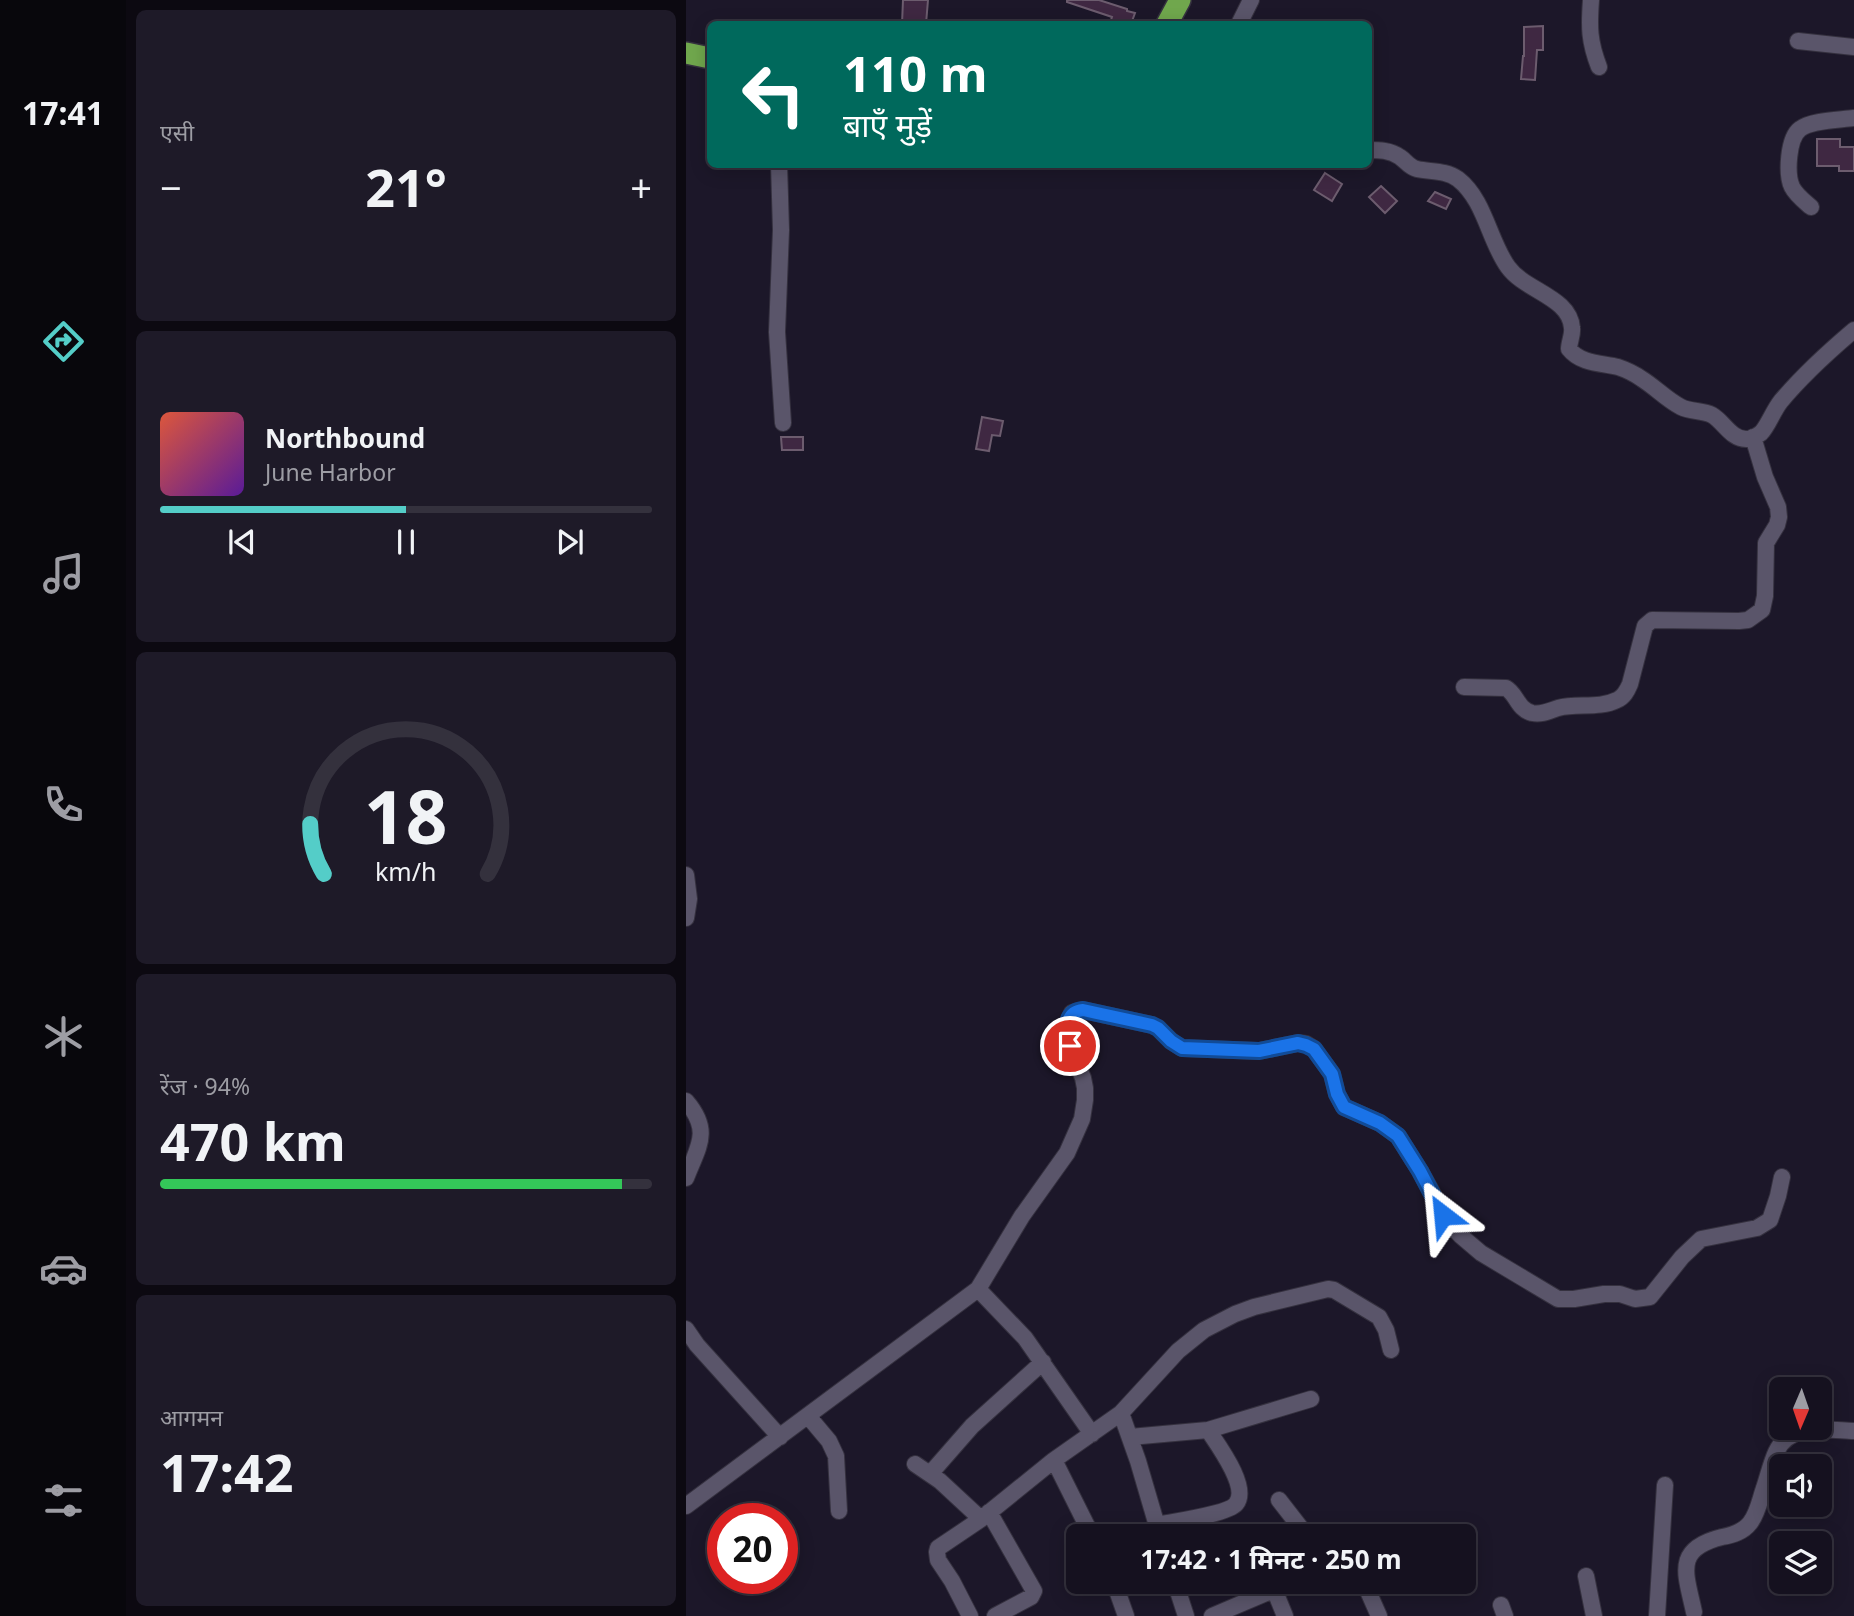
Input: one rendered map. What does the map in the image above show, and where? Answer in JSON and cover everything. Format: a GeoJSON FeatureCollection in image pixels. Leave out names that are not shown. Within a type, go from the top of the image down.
{"type":"FeatureCollection","features":[{"type":"Feature","properties":{"kind":"highway"},"geometry":{"type":"LineString","coordinates":[[1169,21],[1180,0]]}},
{"type":"Feature","properties":{"kind":"highway"},"geometry":{"type":"LineString","coordinates":[[686,53],[707,57]]}},
{"type":"Feature","properties":{"kind":"street"},"geometry":{"type":"LineString","coordinates":[[1241,21],[1251,0]]}},
{"type":"Feature","properties":{"kind":"street"},"geometry":{"type":"LineString","coordinates":[[1591,0],[1589,32],[1599,67]]}},
{"type":"Feature","properties":{"kind":"street"},"geometry":{"type":"LineString","coordinates":[[1798,41],[1854,47]]}},
{"type":"Feature","properties":{"kind":"street"},"geometry":{"type":"LineString","coordinates":[[1811,207],[1796,193],[1789,178],[1789,155],[1794,135],[1808,125],[1854,118]]}},
{"type":"Feature","properties":{"kind":"street"},"geometry":{"type":"LineString","coordinates":[[1372,150],[1386,151],[1413,168],[1446,173],[1464,184],[1476,202],[1507,265],[1526,285],[1553,299],[1568,316],[1572,332],[1569,349],[1574,355],[1592,363],[1629,371],[1678,406],[1714,416],[1743,439],[1762,431],[1783,399],[1854,330]]}},
{"type":"Feature","properties":{"kind":"street"},"geometry":{"type":"LineString","coordinates":[[779,168],[781,230],[777,332],[783,423]]}},
{"type":"Feature","properties":{"kind":"street"},"geometry":{"type":"LineString","coordinates":[[1464,687],[1506,688],[1511,691],[1521,708],[1541,714],[1567,707],[1615,702],[1626,693],[1630,684],[1648,622],[1657,619],[1739,621],[1748,620],[1762,610],[1765,596],[1766,543],[1779,517],[1778,507],[1765,477],[1753,437]]}},
{"type":"Feature","properties":{"kind":"street"},"geometry":{"type":"LineString","coordinates":[[686,875],[690,899],[686,918]]}},
{"type":"Feature","properties":{"kind":"street"},"geometry":{"type":"LineString","coordinates":[[686,1506],[978,1289],[1022,1216],[1067,1153],[1082,1119],[1085,1087],[1067,1037],[1069,1017],[1077,1010],[1152,1025],[1182,1048],[1259,1051],[1298,1043],[1314,1049],[1332,1074],[1337,1094],[1344,1107],[1380,1123],[1398,1136],[1454,1230],[1489,1259],[1558,1299],[1604,1294],[1620,1294],[1635,1299],[1650,1297],[1682,1257],[1701,1239],[1757,1228],[1770,1220],[1782,1177]]}},
{"type":"Feature","properties":{"kind":"street"},"geometry":{"type":"LineString","coordinates":[[686,1101],[696,1113],[701,1130],[699,1145],[686,1178]]}},
{"type":"Feature","properties":{"kind":"street"},"geometry":{"type":"LineString","coordinates":[[978,1289],[1025,1338],[1091,1434]]}},
{"type":"Feature","properties":{"kind":"street"},"geometry":{"type":"LineString","coordinates":[[970,1616],[938,1560],[937,1552],[941,1546],[1121,1413],[1178,1351],[1204,1330],[1254,1307],[1322,1289],[1334,1290],[1379,1317],[1386,1330],[1391,1350]]}},
{"type":"Feature","properties":{"kind":"street"},"geometry":{"type":"LineString","coordinates":[[686,1329],[697,1345],[780,1437]]}},
{"type":"Feature","properties":{"kind":"street"},"geometry":{"type":"LineString","coordinates":[[930,1474],[972,1426],[1043,1362]]}},
{"type":"Feature","properties":{"kind":"street"},"geometry":{"type":"LineString","coordinates":[[1130,1437],[1208,1430],[1311,1399]]}},
{"type":"Feature","properties":{"kind":"street"},"geometry":{"type":"LineString","coordinates":[[1121,1413],[1157,1524]]}},
{"type":"Feature","properties":{"kind":"street"},"geometry":{"type":"LineString","coordinates":[[808,1416],[829,1441],[835,1456],[839,1511]]}},
{"type":"Feature","properties":{"kind":"street"},"geometry":{"type":"LineString","coordinates":[[1179,1524],[1232,1507],[1239,1497],[1234,1472],[1208,1430]]}},
{"type":"Feature","properties":{"kind":"street"},"geometry":{"type":"LineString","coordinates":[[1694,1612],[1685,1569],[1689,1555],[1705,1542],[1734,1534],[1749,1524],[1756,1514],[1776,1452],[1784,1440],[1805,1430],[1854,1431]]}},
{"type":"Feature","properties":{"kind":"street"},"geometry":{"type":"LineString","coordinates":[[1054,1460],[1086,1524]]}},
{"type":"Feature","properties":{"kind":"street"},"geometry":{"type":"LineString","coordinates":[[915,1464],[985,1515],[1034,1591],[1028,1599],[995,1616]]}},
{"type":"Feature","properties":{"kind":"street"},"geometry":{"type":"LineString","coordinates":[[1657,1616],[1665,1485]]}},
{"type":"Feature","properties":{"kind":"street"},"geometry":{"type":"LineString","coordinates":[[1279,1500],[1298,1524]]}},
{"type":"Feature","properties":{"kind":"street"},"geometry":{"type":"LineString","coordinates":[[1586,1576],[1594,1616]]}},
{"type":"Feature","properties":{"kind":"street"},"geometry":{"type":"LineString","coordinates":[[1118,1594],[1126,1616]]}},
{"type":"Feature","properties":{"kind":"street"},"geometry":{"type":"LineString","coordinates":[[1179,1594],[1186,1616]]}},
{"type":"Feature","properties":{"kind":"street"},"geometry":{"type":"LineString","coordinates":[[1212,1616],[1264,1594]]}},
{"type":"Feature","properties":{"kind":"street"},"geometry":{"type":"LineString","coordinates":[[1276,1594],[1284,1616]]}},
{"type":"Feature","properties":{"kind":"street"},"geometry":{"type":"LineString","coordinates":[[1369,1594],[1379,1616]]}},
{"type":"Feature","properties":{"kind":"building"},"geometry":{"type":"Polygon","coordinates":[[[903,0],[928,0],[926,21],[902,21],[903,0]]]}},
{"type":"Feature","properties":{"kind":"building"},"geometry":{"type":"Polygon","coordinates":[[[1099,0],[1135,13],[1132,21],[1116,21],[1111,20],[1112,17],[1067,2],[1099,0]]]}},
{"type":"Feature","properties":{"kind":"building"},"geometry":{"type":"Polygon","coordinates":[[[1543,26],[1543,50],[1537,50],[1535,80],[1521,79],[1524,27],[1543,26]]]}},
{"type":"Feature","properties":{"kind":"building"},"geometry":{"type":"Polygon","coordinates":[[[1817,139],[1840,139],[1840,147],[1854,147],[1854,171],[1839,171],[1839,166],[1817,166],[1817,139]]]}},
{"type":"Feature","properties":{"kind":"building"},"geometry":{"type":"Polygon","coordinates":[[[1325,173],[1342,184],[1332,201],[1314,190],[1325,173]]]}},
{"type":"Feature","properties":{"kind":"building"},"geometry":{"type":"Polygon","coordinates":[[[1381,186],[1397,201],[1385,213],[1369,197],[1381,186]]]}},
{"type":"Feature","properties":{"kind":"building"},"geometry":{"type":"Polygon","coordinates":[[[1435,192],[1451,199],[1446,209],[1428,201],[1435,192]]]}},
{"type":"Feature","properties":{"kind":"building"},"geometry":{"type":"Polygon","coordinates":[[[982,417],[1003,421],[1000,436],[992,435],[989,451],[976,449],[982,417]]]}},
{"type":"Feature","properties":{"kind":"building"},"geometry":{"type":"Polygon","coordinates":[[[781,437],[803,437],[803,450],[782,450],[781,437]]]}},
{"type":"Feature","properties":{"kind":"route"},"geometry":{"type":"LineString","coordinates":[[1070,1046],[1067,1025],[1069,1017],[1077,1010],[1152,1025],[1182,1048],[1259,1051],[1298,1043],[1306,1045],[1314,1049],[1332,1074],[1337,1094],[1344,1107],[1380,1123],[1398,1136],[1443,1215]]}}]}
